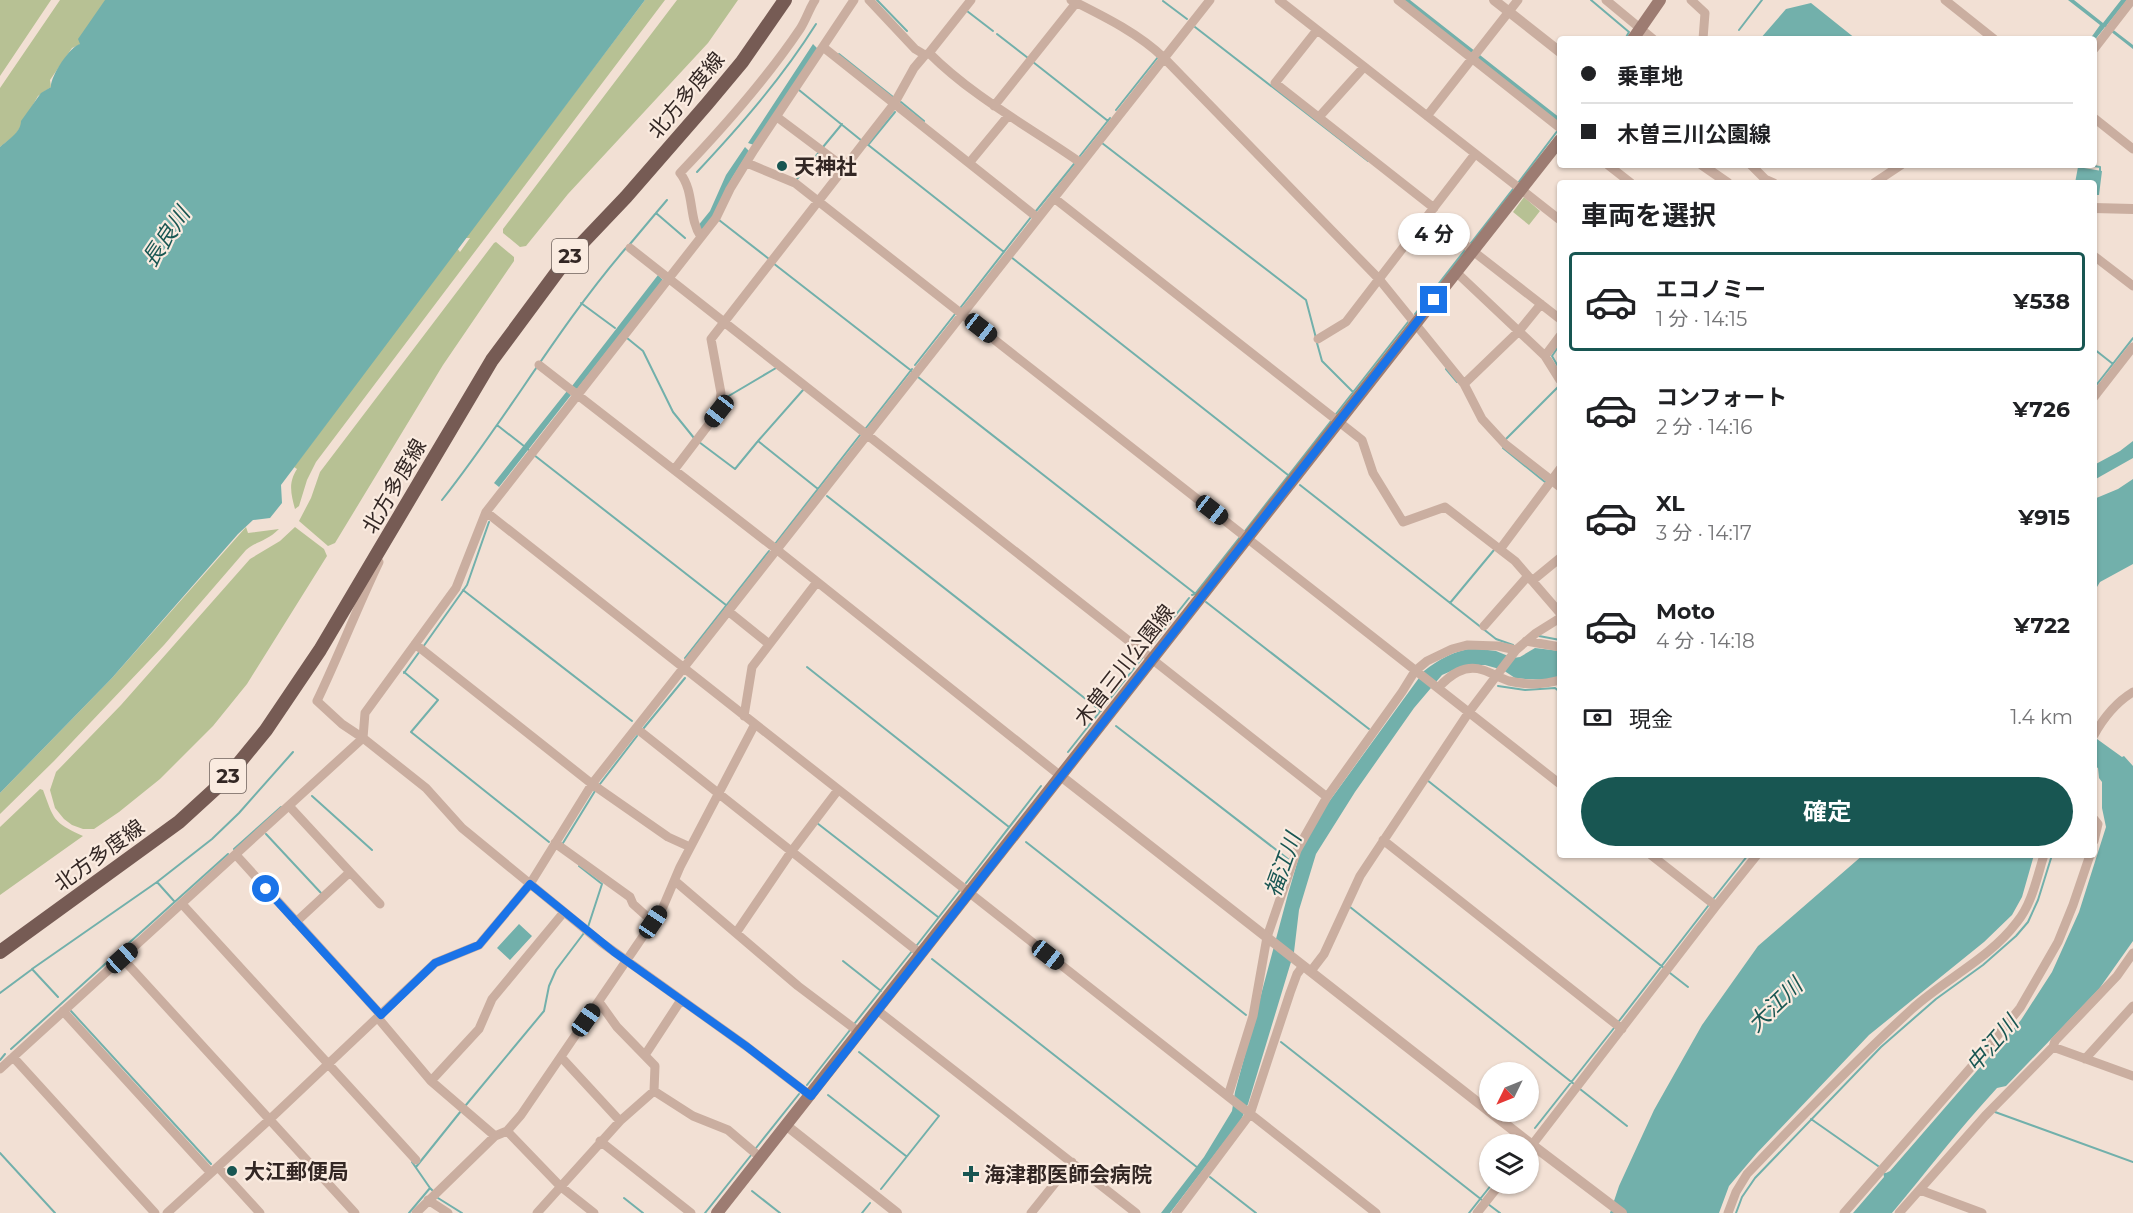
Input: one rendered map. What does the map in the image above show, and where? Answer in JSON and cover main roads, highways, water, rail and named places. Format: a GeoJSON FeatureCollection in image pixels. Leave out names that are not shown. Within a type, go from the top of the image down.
{"type":"FeatureCollection","features":[{"type":"Feature","properties":{"kind":"main road","name":"北方多度線"},"geometry":{"type":"LineString","coordinates":[[0,952],[179,822],[226,779],[266,730],[320,650],[492,360],[566,260],[626,197],[728,79],[785,0]]}},
{"type":"Feature","properties":{"kind":"main road"},"geometry":{"type":"LineString","coordinates":[[1635,36],[1660,0]]}},
{"type":"Feature","properties":{"kind":"main road","name":"木曽三川公園線"},"geometry":{"type":"LineString","coordinates":[[717,1213],[1062,777],[1247,537],[1557,144]]}},
{"type":"Feature","properties":{"kind":"water","name":"長良川"},"geometry":{"type":"Polygon","coordinates":[[[105,0],[645,0],[281,485],[282,503],[270,518],[253,520],[238,534],[112,678],[0,793],[0,147],[16,132],[41,93],[51,87],[61,62],[71,50],[80,44],[78,39],[105,0]]]}},
{"type":"Feature","properties":{"kind":"water"},"geometry":{"type":"Polygon","coordinates":[[[1402,0],[1410,0],[1557,116],[1557,122],[1402,0]]]}},
{"type":"Feature","properties":{"kind":"water"},"geometry":{"type":"Polygon","coordinates":[[[2068,0],[2074,0],[2103,23],[2121,0],[2127,0],[2107,25],[2133,45],[2133,49],[2105,27],[2097,37],[2092,36],[2100,25],[2068,0]]]}},
{"type":"Feature","properties":{"kind":"water"},"geometry":{"type":"Polygon","coordinates":[[[1811,3],[1852,36],[1763,36],[1786,9],[1811,3]]]}},
{"type":"Feature","properties":{"kind":"water"},"geometry":{"type":"Polygon","coordinates":[[[813,44],[818,49],[754,145],[748,143],[813,44]]]}},
{"type":"Feature","properties":{"kind":"water"},"geometry":{"type":"Polygon","coordinates":[[[745,147],[749,151],[732,178],[715,214],[702,231],[697,227],[710,211],[726,175],[745,147]]]}},
{"type":"Feature","properties":{"kind":"water"},"geometry":{"type":"Polygon","coordinates":[[[2078,168],[2102,171],[2099,195],[2097,195],[2097,180],[2076,180],[2078,168]]]}},
{"type":"Feature","properties":{"kind":"water"},"geometry":{"type":"Polygon","coordinates":[[[658,275],[663,280],[577,389],[572,386],[658,275]]]}},
{"type":"Feature","properties":{"kind":"water"},"geometry":{"type":"Polygon","coordinates":[[[567,391],[571,395],[499,487],[494,483],[567,391]]]}},
{"type":"Feature","properties":{"kind":"water"},"geometry":{"type":"Polygon","coordinates":[[[2133,441],[2133,458],[2097,478],[2097,463],[2133,441]]]}},
{"type":"Feature","properties":{"kind":"water"},"geometry":{"type":"Polygon","coordinates":[[[2133,479],[2133,564],[2100,582],[2097,587],[2097,498],[2118,489],[2133,479]]]}},
{"type":"Feature","properties":{"kind":"water"},"geometry":{"type":"Polygon","coordinates":[[[1472,648],[1496,651],[1513,658],[1520,657],[1535,648],[1557,651],[1557,677],[1547,680],[1515,678],[1503,670],[1485,665],[1465,665],[1442,675],[1414,708],[1355,792],[1316,854],[1299,910],[1294,952],[1248,1104],[1241,1120],[1170,1213],[1161,1213],[1204,1157],[1232,1111],[1235,1092],[1288,894],[1302,846],[1315,821],[1424,671],[1446,656],[1472,648]]]}},
{"type":"Feature","properties":{"kind":"water"},"geometry":{"type":"Polygon","coordinates":[[[2097,739],[2122,757],[2124,756],[2133,766],[2133,941],[2099,989],[2006,1086],[1997,1088],[1892,1213],[1853,1213],[1884,1177],[1883,1172],[1890,1171],[2021,1020],[2052,972],[2079,912],[2106,827],[2102,808],[2102,782],[2098,768],[2097,739]]]}},
{"type":"Feature","properties":{"kind":"water","name":"大江川"},"geometry":{"type":"Polygon","coordinates":[[[1860,858],[2033,858],[2022,897],[2012,915],[1984,942],[1869,1035],[1757,1153],[1729,1186],[1719,1213],[1610,1213],[1619,1186],[1654,1110],[1702,1025],[1758,946],[1860,858]]]}},
{"type":"Feature","properties":{"kind":"water"},"geometry":{"type":"Polygon","coordinates":[[[519,924],[532,936],[510,960],[497,948],[519,924]]]}},
{"type":"Feature","properties":{"kind":"waterway"},"geometry":{"type":"LineString","coordinates":[[877,0],[907,31]]}},
{"type":"Feature","properties":{"kind":"waterway"},"geometry":{"type":"LineString","coordinates":[[1591,0],[1629,32],[1627,36]]}},
{"type":"Feature","properties":{"kind":"waterway"},"geometry":{"type":"LineString","coordinates":[[1739,30],[1762,0]]}},
{"type":"Feature","properties":{"kind":"waterway"},"geometry":{"type":"LineString","coordinates":[[1163,1],[1187,19]]}},
{"type":"Feature","properties":{"kind":"waterway"},"geometry":{"type":"LineString","coordinates":[[967,11],[993,31]]}},
{"type":"Feature","properties":{"kind":"waterway"},"geometry":{"type":"LineString","coordinates":[[697,172],[760,101],[816,24]]}},
{"type":"Feature","properties":{"kind":"waterway"},"geometry":{"type":"LineString","coordinates":[[1195,27],[1368,161]]}},
{"type":"Feature","properties":{"kind":"waterway"},"geometry":{"type":"LineString","coordinates":[[997,34],[1028,58]]}},
{"type":"Feature","properties":{"kind":"waterway"},"geometry":{"type":"LineString","coordinates":[[839,54],[893,97]]}},
{"type":"Feature","properties":{"kind":"waterway"},"geometry":{"type":"LineString","coordinates":[[1116,110],[1158,57]]}},
{"type":"Feature","properties":{"kind":"waterway"},"geometry":{"type":"LineString","coordinates":[[1033,62],[1108,121]]}},
{"type":"Feature","properties":{"kind":"waterway"},"geometry":{"type":"LineString","coordinates":[[799,90],[862,141]]}},
{"type":"Feature","properties":{"kind":"waterway"},"geometry":{"type":"LineString","coordinates":[[901,102],[924,121]]}},
{"type":"Feature","properties":{"kind":"waterway"},"geometry":{"type":"LineString","coordinates":[[868,145],[895,112]]}},
{"type":"Feature","properties":{"kind":"waterway"},"geometry":{"type":"LineString","coordinates":[[1080,156],[1110,118]]}},
{"type":"Feature","properties":{"kind":"waterway"},"geometry":{"type":"LineString","coordinates":[[823,147],[842,124]]}},
{"type":"Feature","properties":{"kind":"waterway"},"geometry":{"type":"LineString","coordinates":[[1518,183],[1557,131]]}},
{"type":"Feature","properties":{"kind":"waterway"},"geometry":{"type":"LineString","coordinates":[[1102,143],[1306,300],[1316,338]]}},
{"type":"Feature","properties":{"kind":"waterway"},"geometry":{"type":"LineString","coordinates":[[867,144],[1004,252]]}},
{"type":"Feature","properties":{"kind":"waterway"},"geometry":{"type":"LineString","coordinates":[[797,179],[820,151]]}},
{"type":"Feature","properties":{"kind":"waterway"},"geometry":{"type":"LineString","coordinates":[[1036,211],[1074,164]]}},
{"type":"Feature","properties":{"kind":"waterway"},"geometry":{"type":"LineString","coordinates":[[2097,166],[2100,167],[2100,171]]}},
{"type":"Feature","properties":{"kind":"waterway"},"geometry":{"type":"LineString","coordinates":[[1471,243],[1513,189]]}},
{"type":"Feature","properties":{"kind":"waterway"},"geometry":{"type":"LineString","coordinates":[[667,200],[656,213],[685,238]]}},
{"type":"Feature","properties":{"kind":"waterway"},"geometry":{"type":"LineString","coordinates":[[630,244],[656,213]]}},
{"type":"Feature","properties":{"kind":"waterway"},"geometry":{"type":"LineString","coordinates":[[961,307],[1031,217]]}},
{"type":"Feature","properties":{"kind":"waterway"},"geometry":{"type":"LineString","coordinates":[[719,220],[769,259]]}},
{"type":"Feature","properties":{"kind":"waterway"},"geometry":{"type":"LineString","coordinates":[[442,500],[578,309],[626,248]]}},
{"type":"Feature","properties":{"kind":"waterway"},"geometry":{"type":"LineString","coordinates":[[1415,314],[1465,250]]}},
{"type":"Feature","properties":{"kind":"waterway"},"geometry":{"type":"LineString","coordinates":[[1011,257],[1288,475]]}},
{"type":"Feature","properties":{"kind":"waterway"},"geometry":{"type":"LineString","coordinates":[[773,263],[913,372]]}},
{"type":"Feature","properties":{"kind":"waterway"},"geometry":{"type":"LineString","coordinates":[[581,303],[615,328]]}},
{"type":"Feature","properties":{"kind":"waterway"},"geometry":{"type":"LineString","coordinates":[[915,365],[955,314]]}},
{"type":"Feature","properties":{"kind":"waterway"},"geometry":{"type":"LineString","coordinates":[[1336,414],[1408,322]]}},
{"type":"Feature","properties":{"kind":"waterway"},"geometry":{"type":"LineString","coordinates":[[627,338],[643,351],[673,412],[694,438]]}},
{"type":"Feature","properties":{"kind":"waterway"},"geometry":{"type":"LineString","coordinates":[[2097,384],[2133,338]]}},
{"type":"Feature","properties":{"kind":"waterway"},"geometry":{"type":"LineString","coordinates":[[1317,343],[1322,361],[1353,392]]}},
{"type":"Feature","properties":{"kind":"waterway"},"geometry":{"type":"LineString","coordinates":[[1557,348],[1552,356],[1557,365]]}},
{"type":"Feature","properties":{"kind":"waterway"},"geometry":{"type":"LineString","coordinates":[[2097,351],[2113,364]]}},
{"type":"Feature","properties":{"kind":"waterway"},"geometry":{"type":"LineString","coordinates":[[727,397],[776,368]]}},
{"type":"Feature","properties":{"kind":"waterway"},"geometry":{"type":"LineString","coordinates":[[866,428],[912,369]]}},
{"type":"Feature","properties":{"kind":"waterway"},"geometry":{"type":"LineString","coordinates":[[1446,369],[1457,382]]}},
{"type":"Feature","properties":{"kind":"waterway"},"geometry":{"type":"LineString","coordinates":[[918,377],[1197,595]]}},
{"type":"Feature","properties":{"kind":"waterway"},"geometry":{"type":"LineString","coordinates":[[1505,440],[1557,388]]}},
{"type":"Feature","properties":{"kind":"waterway"},"geometry":{"type":"LineString","coordinates":[[758,441],[803,390]]}},
{"type":"Feature","properties":{"kind":"waterway"},"geometry":{"type":"LineString","coordinates":[[1245,531],[1331,421]]}},
{"type":"Feature","properties":{"kind":"waterway"},"geometry":{"type":"LineString","coordinates":[[497,425],[529,450]]}},
{"type":"Feature","properties":{"kind":"waterway"},"geometry":{"type":"LineString","coordinates":[[775,544],[860,435]]}},
{"type":"Feature","properties":{"kind":"waterway"},"geometry":{"type":"LineString","coordinates":[[699,442],[735,469],[758,441],[818,489]]}},
{"type":"Feature","properties":{"kind":"waterway"},"geometry":{"type":"LineString","coordinates":[[1503,448],[1545,482]]}},
{"type":"Feature","properties":{"kind":"waterway"},"geometry":{"type":"LineString","coordinates":[[534,455],[726,605]]}},
{"type":"Feature","properties":{"kind":"waterway"},"geometry":{"type":"LineString","coordinates":[[1300,485],[1496,639],[1513,645]]}},
{"type":"Feature","properties":{"kind":"waterway"},"geometry":{"type":"LineString","coordinates":[[827,496],[1101,711]]}},
{"type":"Feature","properties":{"kind":"waterway"},"geometry":{"type":"LineString","coordinates":[[423,647],[467,585],[489,522]]}},
{"type":"Feature","properties":{"kind":"waterway"},"geometry":{"type":"LineString","coordinates":[[1192,595],[1240,537]]}},
{"type":"Feature","properties":{"kind":"waterway"},"geometry":{"type":"LineString","coordinates":[[1450,603],[1494,550]]}},
{"type":"Feature","properties":{"kind":"waterway"},"geometry":{"type":"LineString","coordinates":[[685,658],[769,551]]}},
{"type":"Feature","properties":{"kind":"waterway"},"geometry":{"type":"LineString","coordinates":[[463,590],[632,721]]}},
{"type":"Feature","properties":{"kind":"waterway"},"geometry":{"type":"LineString","coordinates":[[1148,650],[1189,598]]}},
{"type":"Feature","properties":{"kind":"waterway"},"geometry":{"type":"LineString","coordinates":[[1206,602],[1369,729]]}},
{"type":"Feature","properties":{"kind":"waterway"},"geometry":{"type":"LineString","coordinates":[[1539,636],[1557,639]]}},
{"type":"Feature","properties":{"kind":"waterway"},"geometry":{"type":"LineString","coordinates":[[404,673],[420,651]]}},
{"type":"Feature","properties":{"kind":"waterway"},"geometry":{"type":"LineString","coordinates":[[1068,752],[1143,657]]}},
{"type":"Feature","properties":{"kind":"waterway"},"geometry":{"type":"LineString","coordinates":[[807,667],[1009,827]]}},
{"type":"Feature","properties":{"kind":"waterway"},"geometry":{"type":"LineString","coordinates":[[404,672],[438,700],[411,732],[549,842]]}},
{"type":"Feature","properties":{"kind":"waterway"},"geometry":{"type":"LineString","coordinates":[[643,729],[685,678]]}},
{"type":"Feature","properties":{"kind":"waterway"},"geometry":{"type":"LineString","coordinates":[[1498,686],[1525,690],[1557,690]]}},
{"type":"Feature","properties":{"kind":"waterway"},"geometry":{"type":"LineString","coordinates":[[1116,726],[1288,859]]}},
{"type":"Feature","properties":{"kind":"waterway"},"geometry":{"type":"LineString","coordinates":[[600,784],[637,736]]}},
{"type":"Feature","properties":{"kind":"waterway"},"geometry":{"type":"LineString","coordinates":[[174,901],[157,882],[212,839],[239,813],[293,752]]}},
{"type":"Feature","properties":{"kind":"waterway"},"geometry":{"type":"LineString","coordinates":[[1427,780],[1664,968]]}},
{"type":"Feature","properties":{"kind":"waterway"},"geometry":{"type":"LineString","coordinates":[[966,883],[1041,786]]}},
{"type":"Feature","properties":{"kind":"waterway"},"geometry":{"type":"LineString","coordinates":[[563,843],[595,791]]}},
{"type":"Feature","properties":{"kind":"waterway"},"geometry":{"type":"LineString","coordinates":[[312,796],[372,850]]}},
{"type":"Feature","properties":{"kind":"waterway"},"geometry":{"type":"LineString","coordinates":[[234,849],[281,807]]}},
{"type":"Feature","properties":{"kind":"waterway"},"geometry":{"type":"LineString","coordinates":[[817,823],[938,917]]}},
{"type":"Feature","properties":{"kind":"waterway"},"geometry":{"type":"LineString","coordinates":[[266,834],[321,893]]}},
{"type":"Feature","properties":{"kind":"waterway"},"geometry":{"type":"LineString","coordinates":[[1026,842],[1246,1015]]}},
{"type":"Feature","properties":{"kind":"waterway"},"geometry":{"type":"LineString","coordinates":[[120,951],[228,854]]}},
{"type":"Feature","properties":{"kind":"waterway"},"geometry":{"type":"LineString","coordinates":[[1714,898],[1746,858]]}},
{"type":"Feature","properties":{"kind":"waterway"},"geometry":{"type":"LineString","coordinates":[[1736,1213],[1742,1197],[1755,1178],[1881,1047],[1936,999],[1983,965],[2016,936],[2028,922],[2038,900],[2051,858]]}},
{"type":"Feature","properties":{"kind":"waterway"},"geometry":{"type":"LineString","coordinates":[[579,866],[602,884],[588,927]]}},
{"type":"Feature","properties":{"kind":"waterway"},"geometry":{"type":"LineString","coordinates":[[58,997],[32,969],[157,882]]}},
{"type":"Feature","properties":{"kind":"waterway"},"geometry":{"type":"LineString","coordinates":[[917,945],[960,890]]}},
{"type":"Feature","properties":{"kind":"waterway"},"geometry":{"type":"LineString","coordinates":[[1619,1021],[1708,906]]}},
{"type":"Feature","properties":{"kind":"waterway"},"geometry":{"type":"LineString","coordinates":[[1350,907],[1574,1084]]}},
{"type":"Feature","properties":{"kind":"waterway"},"geometry":{"type":"LineString","coordinates":[[466,1105],[544,1011],[549,986],[556,970],[584,933]]}},
{"type":"Feature","properties":{"kind":"waterway"},"geometry":{"type":"LineString","coordinates":[[855,1023],[912,951]]}},
{"type":"Feature","properties":{"kind":"waterway"},"geometry":{"type":"LineString","coordinates":[[11,1049],[115,955]]}},
{"type":"Feature","properties":{"kind":"waterway"},"geometry":{"type":"LineString","coordinates":[[932,959],[1198,1168]]}},
{"type":"Feature","properties":{"kind":"waterway"},"geometry":{"type":"LineString","coordinates":[[843,961],[881,991]]}},
{"type":"Feature","properties":{"kind":"waterway"},"geometry":{"type":"LineString","coordinates":[[0,993],[31,970]]}},
{"type":"Feature","properties":{"kind":"waterway"},"geometry":{"type":"LineString","coordinates":[[1670,973],[1688,987]]}},
{"type":"Feature","properties":{"kind":"waterway"},"geometry":{"type":"LineString","coordinates":[[71,1011],[211,1164]]}},
{"type":"Feature","properties":{"kind":"waterway"},"geometry":{"type":"LineString","coordinates":[[1535,1128],[1614,1028]]}},
{"type":"Feature","properties":{"kind":"waterway"},"geometry":{"type":"LineString","coordinates":[[807,1085],[850,1030]]}},
{"type":"Feature","properties":{"kind":"waterway"},"geometry":{"type":"LineString","coordinates":[[1281,1042],[1482,1200]]}},
{"type":"Feature","properties":{"kind":"waterway"},"geometry":{"type":"LineString","coordinates":[[859,1052],[939,1116],[881,1189]]}},
{"type":"Feature","properties":{"kind":"waterway"},"geometry":{"type":"LineString","coordinates":[[0,1060],[5,1054]]}},
{"type":"Feature","properties":{"kind":"waterway"},"geometry":{"type":"LineString","coordinates":[[1580,1089],[1627,1126]]}},
{"type":"Feature","properties":{"kind":"waterway"},"geometry":{"type":"LineString","coordinates":[[756,1148],[799,1094]]}},
{"type":"Feature","properties":{"kind":"waterway"},"geometry":{"type":"LineString","coordinates":[[828,1095],[906,1156]]}},
{"type":"Feature","properties":{"kind":"waterway"},"geometry":{"type":"LineString","coordinates":[[416,1167],[461,1111]]}},
{"type":"Feature","properties":{"kind":"waterway"},"geometry":{"type":"LineString","coordinates":[[1995,1112],[2133,1162]]}},
{"type":"Feature","properties":{"kind":"waterway"},"geometry":{"type":"LineString","coordinates":[[1811,1119],[1878,1166]]}},
{"type":"Feature","properties":{"kind":"waterway"},"geometry":{"type":"LineString","coordinates":[[0,1153],[55,1213]]}},
{"type":"Feature","properties":{"kind":"waterway"},"geometry":{"type":"LineString","coordinates":[[705,1213],[752,1154]]}},
{"type":"Feature","properties":{"kind":"waterway"},"geometry":{"type":"LineString","coordinates":[[412,1162],[430,1188]]}},
{"type":"Feature","properties":{"kind":"waterway"},"geometry":{"type":"LineString","coordinates":[[1210,1177],[1256,1213]]}},
{"type":"Feature","properties":{"kind":"waterway","name":"福江川"},"geometry":{"type":"LineString","coordinates":[[409,1213],[430,1188],[433,1191]]}},
{"type":"Feature","properties":{"kind":"waterway"},"geometry":{"type":"LineString","coordinates":[[752,1191],[780,1213]]}},
{"type":"Feature","properties":{"kind":"waterway"},"geometry":{"type":"LineString","coordinates":[[1469,1213],[1484,1194]]}},
{"type":"Feature","properties":{"kind":"waterway","name":"福江川"},"geometry":{"type":"LineString","coordinates":[[438,1198],[462,1213]]}},
{"type":"Feature","properties":{"kind":"waterway"},"geometry":{"type":"LineString","coordinates":[[624,1198],[643,1213]]}},
{"type":"Feature","properties":{"kind":"waterway"},"geometry":{"type":"LineString","coordinates":[[862,1213],[870,1203]]}},
{"type":"Feature","properties":{"kind":"waterway"},"geometry":{"type":"LineString","coordinates":[[1488,1204],[1500,1213]]}},
{"type":"Feature","properties":{"kind":"place","name":"天神社"},"geometry":{"type":"Point","coordinates":[782,166]}},
{"type":"Feature","properties":{"kind":"place","name":"大江郵便局"},"geometry":{"type":"Point","coordinates":[232,1171]}},
{"type":"Feature","properties":{"kind":"place","name":"海津郡医師会病院"},"geometry":{"type":"Point","coordinates":[971,1174]}},
{"type":"Feature","properties":{"kind":"water label","name":"中江川"},"geometry":{"type":"Point","coordinates":[1992,1044]}}]}
